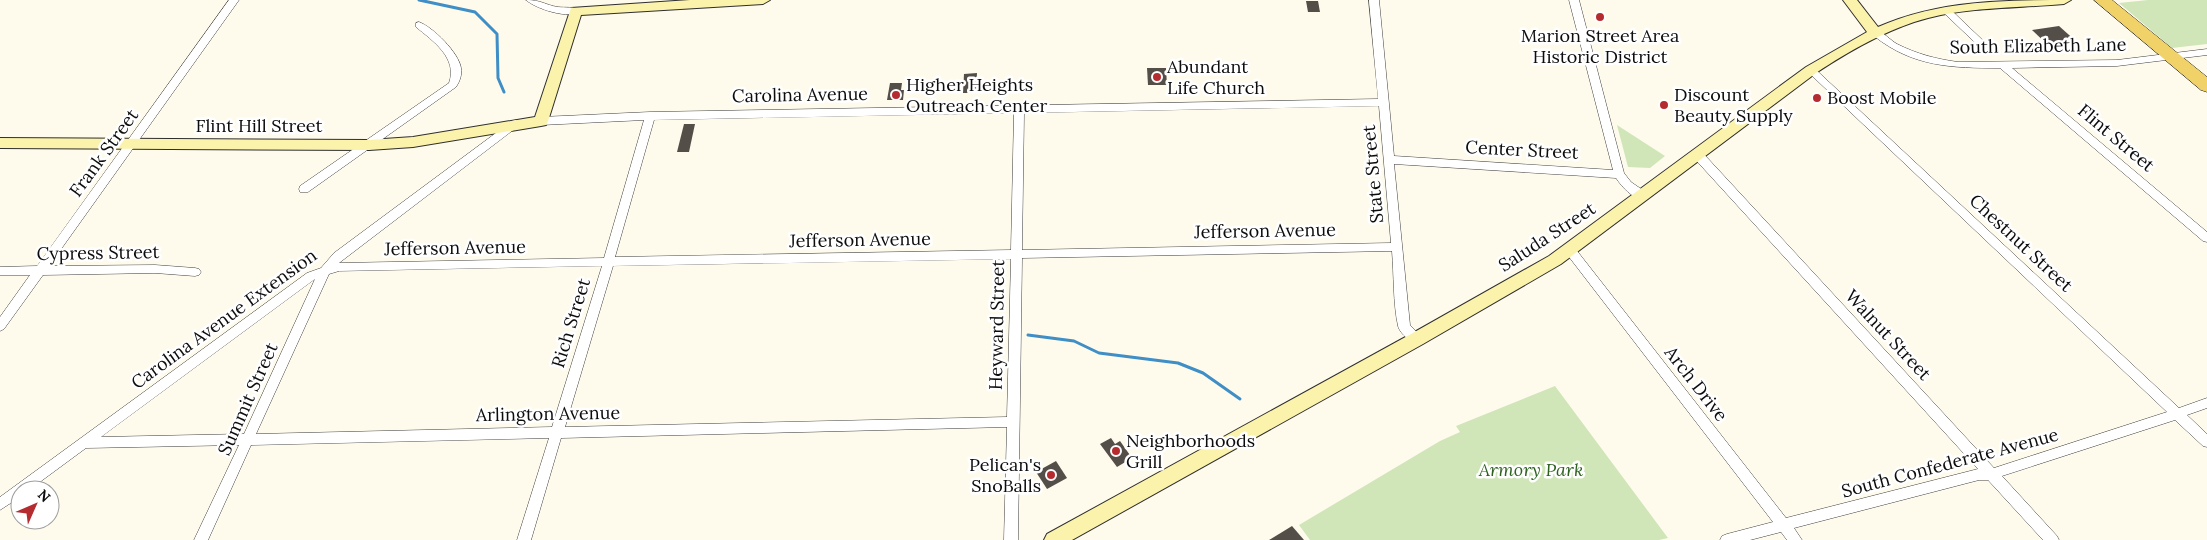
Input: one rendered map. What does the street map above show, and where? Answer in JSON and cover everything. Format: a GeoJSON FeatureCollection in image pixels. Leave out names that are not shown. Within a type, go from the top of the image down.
{"type":"FeatureCollection","features":[{"type":"Feature","properties":{"kind":"main road"},"geometry":{"type":"LineString","coordinates":[[542,121],[576,11],[637,4],[763,0]]}},
{"type":"Feature","properties":{"kind":"main road"},"geometry":{"type":"LineString","coordinates":[[1850,0],[1868,26],[1877,34]]}},
{"type":"Feature","properties":{"kind":"main road","name":"Saluda Street"},"geometry":{"type":"LineString","coordinates":[[1054,540],[1417,339],[1570,250],[1811,70],[1877,34],[1919,16],[1947,11],[2064,0]]}},
{"type":"Feature","properties":{"kind":"main road"},"geometry":{"type":"LineString","coordinates":[[2102,0],[2207,86]]}},
{"type":"Feature","properties":{"kind":"main road","name":"Carolina Avenue"},"geometry":{"type":"LineString","coordinates":[[516,124],[542,121]]}},
{"type":"Feature","properties":{"kind":"main road","name":"Flint Hill Street"},"geometry":{"type":"LineString","coordinates":[[0,143],[369,145],[413,142],[516,124]]}},
{"type":"Feature","properties":{"kind":"street","name":"Frank Street"},"geometry":{"type":"LineString","coordinates":[[0,326],[132,145],[234,0]]}},
{"type":"Feature","properties":{"kind":"street"},"geometry":{"type":"LineString","coordinates":[[532,0],[555,10],[576,11]]}},
{"type":"Feature","properties":{"kind":"street","name":"State Street"},"geometry":{"type":"LineString","coordinates":[[1374,0],[1404,327],[1417,339]]}},
{"type":"Feature","properties":{"kind":"street"},"geometry":{"type":"LineString","coordinates":[[1574,0],[1619,174],[1628,185],[1643,196]]}},
{"type":"Feature","properties":{"kind":"street"},"geometry":{"type":"LineString","coordinates":[[1947,11],[1990,52]]}},
{"type":"Feature","properties":{"kind":"street"},"geometry":{"type":"LineString","coordinates":[[304,189],[448,90],[457,77],[456,65],[448,53],[418,25]]}},
{"type":"Feature","properties":{"kind":"street","name":"South Elizabeth Lane"},"geometry":{"type":"LineString","coordinates":[[1877,34],[1900,50],[1930,61],[1958,65],[2102,64],[2207,52]]}},
{"type":"Feature","properties":{"kind":"street","name":"Flint Street"},"geometry":{"type":"LineString","coordinates":[[2003,65],[2207,238]]}},
{"type":"Feature","properties":{"kind":"street","name":"Chestnut Street"},"geometry":{"type":"LineString","coordinates":[[1811,70],[2207,442]]}},
{"type":"Feature","properties":{"kind":"street","name":"Carolina Avenue"},"geometry":{"type":"LineString","coordinates":[[542,121],[650,116],[1384,102]]}},
{"type":"Feature","properties":{"kind":"street","name":"Heyward Street"},"geometry":{"type":"LineString","coordinates":[[1011,540],[1019,110]]}},
{"type":"Feature","properties":{"kind":"street","name":"Rich Street"},"geometry":{"type":"LineString","coordinates":[[524,540],[650,116]]}},
{"type":"Feature","properties":{"kind":"street","name":"Carolina Avenue Extension"},"geometry":{"type":"LineString","coordinates":[[0,504],[311,276],[326,271],[338,256],[516,124]]}},
{"type":"Feature","properties":{"kind":"street","name":"Walnut Street"},"geometry":{"type":"LineString","coordinates":[[1697,154],[2052,540]]}},
{"type":"Feature","properties":{"kind":"street","name":"Center Street"},"geometry":{"type":"LineString","coordinates":[[1390,160],[1619,174]]}},
{"type":"Feature","properties":{"kind":"street","name":"Jefferson Avenue"},"geometry":{"type":"LineString","coordinates":[[326,271],[339,267],[1396,247]]}},
{"type":"Feature","properties":{"kind":"street","name":"Arch Drive"},"geometry":{"type":"LineString","coordinates":[[1570,250],[1795,540]]}},
{"type":"Feature","properties":{"kind":"street","name":"Cypress Street"},"geometry":{"type":"LineString","coordinates":[[0,271],[155,269],[196,272]]}},
{"type":"Feature","properties":{"kind":"street","name":"Summit Street"},"geometry":{"type":"LineString","coordinates":[[201,540],[326,271]]}},
{"type":"Feature","properties":{"kind":"street","name":"South Confederate Avenue"},"geometry":{"type":"LineString","coordinates":[[1727,540],[1979,474],[1991,474],[2207,403]]}},
{"type":"Feature","properties":{"kind":"street","name":"Arlington Avenue"},"geometry":{"type":"LineString","coordinates":[[84,443],[1012,422]]}},
{"type":"Feature","properties":{"kind":"green space"},"geometry":{"type":"Polygon","coordinates":[[[2148,0],[2207,0],[2207,44],[2172,48],[2119,3],[2148,0]]]}},
{"type":"Feature","properties":{"kind":"green space"},"geometry":{"type":"Polygon","coordinates":[[[1617,125],[1665,156],[1650,168],[1628,167],[1617,125]]]}},
{"type":"Feature","properties":{"kind":"green space","name":"Armory Park"},"geometry":{"type":"Polygon","coordinates":[[[1555,386],[1668,538],[1659,540],[1310,540],[1299,525],[1440,441],[1460,432],[1456,426],[1555,386]]]}},
{"type":"Feature","properties":{"kind":"building"},"geometry":{"type":"Polygon","coordinates":[[[1306,1],[1318,1],[1320,12],[1308,12],[1306,1]]]}},
{"type":"Feature","properties":{"kind":"building"},"geometry":{"type":"Polygon","coordinates":[[[2059,26],[2078,43],[2051,48],[2032,30],[2059,26]]]}},
{"type":"Feature","properties":{"kind":"building","name":"Abundant Life Church"},"geometry":{"type":"Polygon","coordinates":[[[1147,68],[1166,68],[1167,85],[1148,85],[1147,68]]]}},
{"type":"Feature","properties":{"kind":"building"},"geometry":{"type":"Polygon","coordinates":[[[977,73],[976,93],[963,93],[964,74],[977,73]]]}},
{"type":"Feature","properties":{"kind":"building","name":"Higher Heights Outreach Center"},"geometry":{"type":"Polygon","coordinates":[[[890,83],[902,83],[901,90],[904,90],[903,100],[887,100],[890,83]]]}},
{"type":"Feature","properties":{"kind":"building"},"geometry":{"type":"Polygon","coordinates":[[[684,124],[695,124],[689,152],[677,152],[684,124]]]}},
{"type":"Feature","properties":{"kind":"building","name":"Neighborhoods Grill"},"geometry":{"type":"Polygon","coordinates":[[[1111,438],[1115,444],[1120,441],[1132,458],[1117,467],[1100,444],[1111,438]]]}},
{"type":"Feature","properties":{"kind":"building","name":"Pelican's SnoBalls"},"geometry":{"type":"Polygon","coordinates":[[[1056,461],[1067,478],[1047,489],[1036,472],[1056,461]]]}},
{"type":"Feature","properties":{"kind":"building"},"geometry":{"type":"Polygon","coordinates":[[[1292,526],[1304,540],[1269,540],[1292,526]]]}},
{"type":"Feature","properties":{"kind":"waterway"},"geometry":{"type":"LineString","coordinates":[[419,0],[475,12],[497,34],[498,78],[504,92]]}},
{"type":"Feature","properties":{"kind":"waterway"},"geometry":{"type":"LineString","coordinates":[[1028,335],[1074,341],[1099,353],[1178,363],[1203,373],[1240,399]]}},
{"type":"Feature","properties":{"kind":"place","name":"Marion Street Area Historic District"},"geometry":{"type":"Point","coordinates":[1600,17]}},
{"type":"Feature","properties":{"kind":"place","name":"Abundant Life Church"},"geometry":{"type":"Point","coordinates":[1157,77]}},
{"type":"Feature","properties":{"kind":"place","name":"Higher Heights Outreach Center"},"geometry":{"type":"Point","coordinates":[896,95]}},
{"type":"Feature","properties":{"kind":"place","name":"Boost Mobile"},"geometry":{"type":"Point","coordinates":[1817,98]}},
{"type":"Feature","properties":{"kind":"place","name":"Discount Beauty Supply"},"geometry":{"type":"Point","coordinates":[1664,105]}},
{"type":"Feature","properties":{"kind":"place","name":"Neighborhoods Grill"},"geometry":{"type":"Point","coordinates":[1116,451]}},
{"type":"Feature","properties":{"kind":"place","name":"Pelican's SnoBalls"},"geometry":{"type":"Point","coordinates":[1051,475]}}]}
